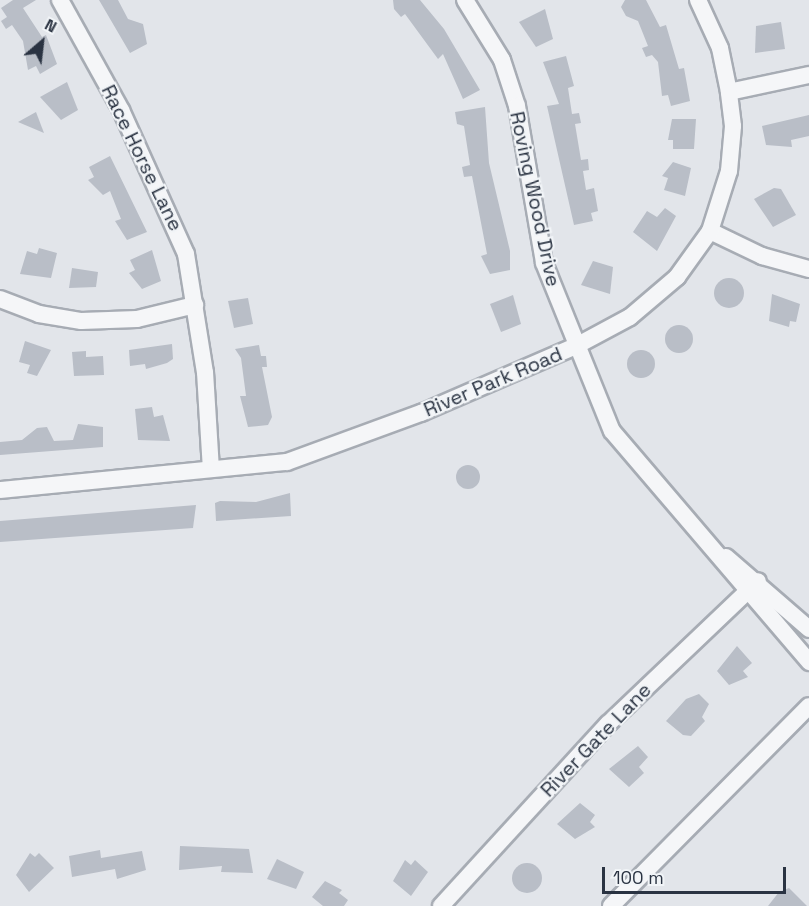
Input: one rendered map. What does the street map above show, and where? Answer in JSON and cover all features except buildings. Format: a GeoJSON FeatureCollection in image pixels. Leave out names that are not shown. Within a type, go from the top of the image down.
{"type":"FeatureCollection","features":[{"type":"Feature","properties":{"kind":"street","name":"Race Horse Lane"},"geometry":{"type":"LineString","coordinates":[[60,0],[170,209],[186,254],[195,305],[211,469]]}},
{"type":"Feature","properties":{"kind":"street","name":"Roving Wood Drive"},"geometry":{"type":"LineString","coordinates":[[465,0],[502,60],[517,106],[544,263],[612,431],[708,544],[752,586],[809,629]]}},
{"type":"Feature","properties":{"kind":"street","name":"River Park Road"},"geometry":{"type":"LineString","coordinates":[[0,490],[287,462],[337,448],[576,346],[630,316],[677,277],[710,231],[729,171],[729,92],[720,48],[698,0]]}},
{"type":"Feature","properties":{"kind":"street"},"geometry":{"type":"LineString","coordinates":[[729,92],[809,75]]}},
{"type":"Feature","properties":{"kind":"street"},"geometry":{"type":"LineString","coordinates":[[710,231],[762,256],[809,269]]}},
{"type":"Feature","properties":{"kind":"street"},"geometry":{"type":"LineString","coordinates":[[0,299],[39,314],[81,321],[137,319],[195,305]]}},
{"type":"Feature","properties":{"kind":"street","name":"Roving Wood Drive"},"geometry":{"type":"LineString","coordinates":[[752,586],[809,662]]}},
{"type":"Feature","properties":{"kind":"street","name":"River Gate Lane"},"geometry":{"type":"LineString","coordinates":[[441,906],[608,724],[752,586]]}},
{"type":"Feature","properties":{"kind":"street"},"geometry":{"type":"LineString","coordinates":[[611,906],[809,706]]}}]}
